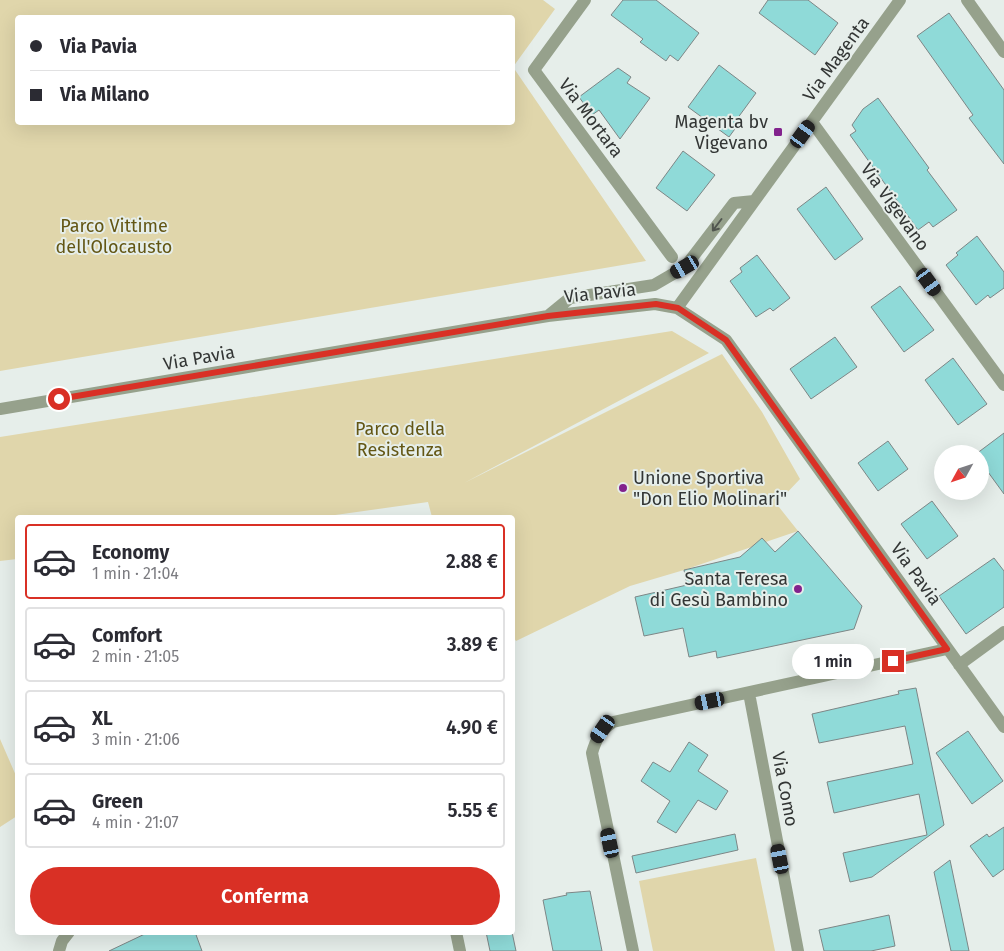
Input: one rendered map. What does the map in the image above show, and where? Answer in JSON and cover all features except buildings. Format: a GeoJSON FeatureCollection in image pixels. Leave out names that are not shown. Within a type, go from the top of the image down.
{"type":"FeatureCollection","features":[{"type":"Feature","properties":{"kind":"street","name":"Via Mortara"},"geometry":{"type":"LineString","coordinates":[[585,0],[534,70],[672,257]]}},
{"type":"Feature","properties":{"kind":"street","name":"Via Magenta"},"geometry":{"type":"LineString","coordinates":[[678,308],[900,0]]}},
{"type":"Feature","properties":{"kind":"street"},"geometry":{"type":"LineString","coordinates":[[967,0],[1004,52]]}},
{"type":"Feature","properties":{"kind":"street","name":"Via Vigevano"},"geometry":{"type":"LineString","coordinates":[[812,122],[1004,385]]}},
{"type":"Feature","properties":{"kind":"street"},"geometry":{"type":"LineString","coordinates":[[548,316],[570,298],[654,285],[685,267],[734,202],[754,201]]}},
{"type":"Feature","properties":{"kind":"street","name":"Via Pavia"},"geometry":{"type":"LineString","coordinates":[[0,410],[548,316],[656,304],[678,308],[726,340],[1004,727]]}},
{"type":"Feature","properties":{"kind":"street"},"geometry":{"type":"LineString","coordinates":[[959,665],[1004,632]]}},
{"type":"Feature","properties":{"kind":"street"},"geometry":{"type":"LineString","coordinates":[[633,951],[592,753],[596,739],[603,729],[614,722],[947,649]]}},
{"type":"Feature","properties":{"kind":"street","name":"Via Como"},"geometry":{"type":"LineString","coordinates":[[749,692],[798,951]]}},
{"type":"Feature","properties":{"kind":"street"},"geometry":{"type":"LineString","coordinates":[[60,951],[62,940],[66,935]]}},
{"type":"Feature","properties":{"kind":"street"},"geometry":{"type":"LineString","coordinates":[[457,935],[460,951]]}},
{"type":"Feature","properties":{"kind":"green space","name":"Parco Vittime dell'Olocausto"},"geometry":{"type":"Polygon","coordinates":[[[0,0],[543,0],[555,9],[515,64],[515,15],[15,15],[15,125],[515,125],[515,70],[646,261],[0,371],[0,0]]]}},
{"type":"Feature","properties":{"kind":"green space","name":"Parco della Resistenza"},"geometry":{"type":"Polygon","coordinates":[[[672,331],[709,353],[464,483],[722,354],[762,412],[800,479],[782,498],[775,502],[798,531],[684,570],[630,586],[516,641],[515,515],[431,515],[428,502],[335,515],[15,515],[15,559],[0,561],[0,437],[672,331]]]}},
{"type":"Feature","properties":{"kind":"green space"},"geometry":{"type":"Polygon","coordinates":[[[0,739],[15,773],[15,817],[0,827],[0,739]]]}},
{"type":"Feature","properties":{"kind":"green space"},"geometry":{"type":"Polygon","coordinates":[[[756,858],[775,951],[653,951],[639,881],[756,858]]]}},
{"type":"Feature","properties":{"kind":"place","name":"Magenta bv Vigevano"},"geometry":{"type":"Point","coordinates":[778,132]}},
{"type":"Feature","properties":{"kind":"place","name":"Unione Sportiva \"Don Elio Molinari\""},"geometry":{"type":"Point","coordinates":[623,488]}},
{"type":"Feature","properties":{"kind":"place","name":"Santa Teresa di Gesù Bambino"},"geometry":{"type":"Point","coordinates":[798,589]}},
{"type":"Feature","properties":{"kind":"route"},"geometry":{"type":"LineString","coordinates":[[59,399],[548,316],[656,304],[678,308],[726,340],[947,649],[893,661]]}}]}
